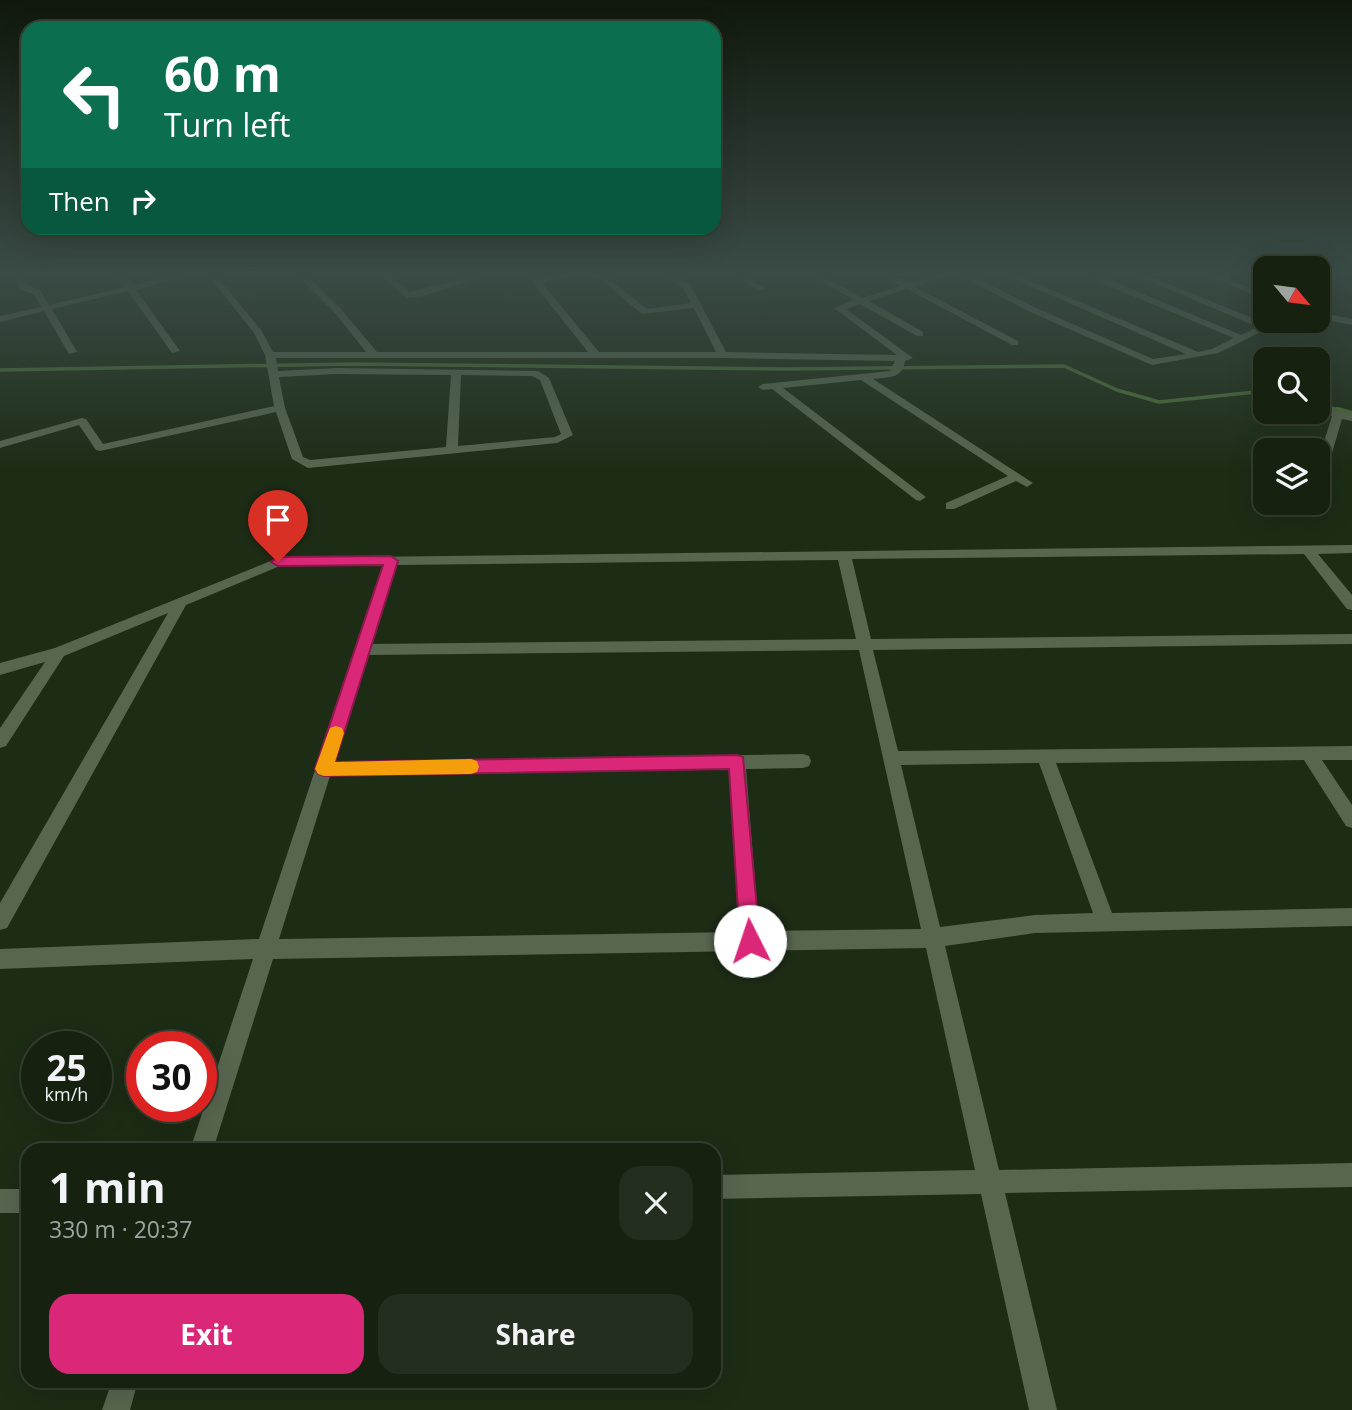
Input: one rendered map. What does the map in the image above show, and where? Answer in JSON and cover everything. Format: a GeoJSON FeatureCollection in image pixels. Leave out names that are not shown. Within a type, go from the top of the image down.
{"type":"FeatureCollection","features":[{"type":"Feature","properties":{"kind":"street"},"geometry":{"type":"LineString","coordinates":[[66,341],[72,352]]}},
{"type":"Feature","properties":{"kind":"street"},"geometry":{"type":"LineString","coordinates":[[168,341],[176,351]]}},
{"type":"Feature","properties":{"kind":"street"},"geometry":{"type":"LineString","coordinates":[[262,341],[272,365],[280,408],[298,459],[308,464],[557,440],[567,435],[541,376],[534,373],[272,365]]}},
{"type":"Feature","properties":{"kind":"street"},"geometry":{"type":"LineString","coordinates":[[362,341],[374,355]]}},
{"type":"Feature","properties":{"kind":"street"},"geometry":{"type":"LineString","coordinates":[[584,341],[596,355]]}},
{"type":"Feature","properties":{"kind":"street"},"geometry":{"type":"LineString","coordinates":[[716,341],[723,355]]}},
{"type":"Feature","properties":{"kind":"street"},"geometry":{"type":"LineString","coordinates":[[272,365],[374,355],[723,355],[908,359],[883,341]]}},
{"type":"Feature","properties":{"kind":"street"},"geometry":{"type":"LineString","coordinates":[[1009,341],[1015,344]]}},
{"type":"Feature","properties":{"kind":"street"},"geometry":{"type":"LineString","coordinates":[[1103,341],[1152,362],[1215,351],[1235,341]]}},
{"type":"Feature","properties":{"kind":"street"},"geometry":{"type":"LineString","coordinates":[[1164,341],[1197,355]]}},
{"type":"Feature","properties":{"kind":"street"},"geometry":{"type":"LineString","coordinates":[[900,358],[898,370],[893,374],[768,386],[920,497]]}},
{"type":"Feature","properties":{"kind":"street"},"geometry":{"type":"LineString","coordinates":[[452,451],[456,372]]}},
{"type":"Feature","properties":{"kind":"street"},"geometry":{"type":"LineString","coordinates":[[863,377],[1021,480],[950,506]]}},
{"type":"Feature","properties":{"kind":"street"},"geometry":{"type":"LineString","coordinates":[[0,445],[82,421],[100,447],[280,408]]}},
{"type":"Feature","properties":{"kind":"street"},"geometry":{"type":"LineString","coordinates":[[1330,413],[1352,418]]}},
{"type":"Feature","properties":{"kind":"street"},"geometry":{"type":"LineString","coordinates":[[1330,441],[1338,415]]}},
{"type":"Feature","properties":{"kind":"street"},"geometry":{"type":"LineString","coordinates":[[1307,549],[1352,605]]}},
{"type":"Feature","properties":{"kind":"street"},"geometry":{"type":"LineString","coordinates":[[0,669],[59,652],[278,562],[1352,549]]}},
{"type":"Feature","properties":{"kind":"street"},"geometry":{"type":"LineString","coordinates":[[844,555],[1043,1410]]}},
{"type":"Feature","properties":{"kind":"street"},"geometry":{"type":"LineString","coordinates":[[203,1143],[391,561]]}},
{"type":"Feature","properties":{"kind":"street"},"geometry":{"type":"LineString","coordinates":[[0,921],[181,602]]}},
{"type":"Feature","properties":{"kind":"street"},"geometry":{"type":"LineString","coordinates":[[363,650],[1352,639]]}},
{"type":"Feature","properties":{"kind":"street"},"geometry":{"type":"LineString","coordinates":[[0,740],[59,652]]}},
{"type":"Feature","properties":{"kind":"street"},"geometry":{"type":"LineString","coordinates":[[891,758],[1352,752]]}},
{"type":"Feature","properties":{"kind":"street"},"geometry":{"type":"LineString","coordinates":[[1308,753],[1352,820]]}},
{"type":"Feature","properties":{"kind":"street"},"geometry":{"type":"LineString","coordinates":[[1045,756],[1107,922]]}},
{"type":"Feature","properties":{"kind":"street"},"geometry":{"type":"LineString","coordinates":[[324,769],[803,761]]}},
{"type":"Feature","properties":{"kind":"street"},"geometry":{"type":"LineString","coordinates":[[737,762],[750,941]]}},
{"type":"Feature","properties":{"kind":"street"},"geometry":{"type":"LineString","coordinates":[[0,959],[265,950],[933,938],[1035,924],[1352,917]]}},
{"type":"Feature","properties":{"kind":"street"},"geometry":{"type":"LineString","coordinates":[[721,1187],[1352,1175]]}},
{"type":"Feature","properties":{"kind":"street"},"geometry":{"type":"LineString","coordinates":[[0,1201],[21,1201]]}},
{"type":"Feature","properties":{"kind":"street"},"geometry":{"type":"LineString","coordinates":[[116,1410],[123,1388]]}},
{"type":"Feature","properties":{"kind":"waterway"},"geometry":{"type":"LineString","coordinates":[[0,370],[351,364],[787,369],[1064,366],[1117,390],[1159,402],[1253,392]]}},
{"type":"Feature","properties":{"kind":"waterway"},"geometry":{"type":"LineString","coordinates":[[1330,408],[1344,411]]}},
{"type":"Feature","properties":{"kind":"waterway"},"geometry":{"type":"LineString","coordinates":[[1337,409],[1352,413]]}},
{"type":"Feature","properties":{"kind":"slow traffic"},"geometry":{"type":"LineString","coordinates":[[336,733],[324,769],[471,767]]}},
{"type":"Feature","properties":{"kind":"route"},"geometry":{"type":"LineString","coordinates":[[278,562],[391,561],[324,769],[737,762],[750,941]]}}]}
